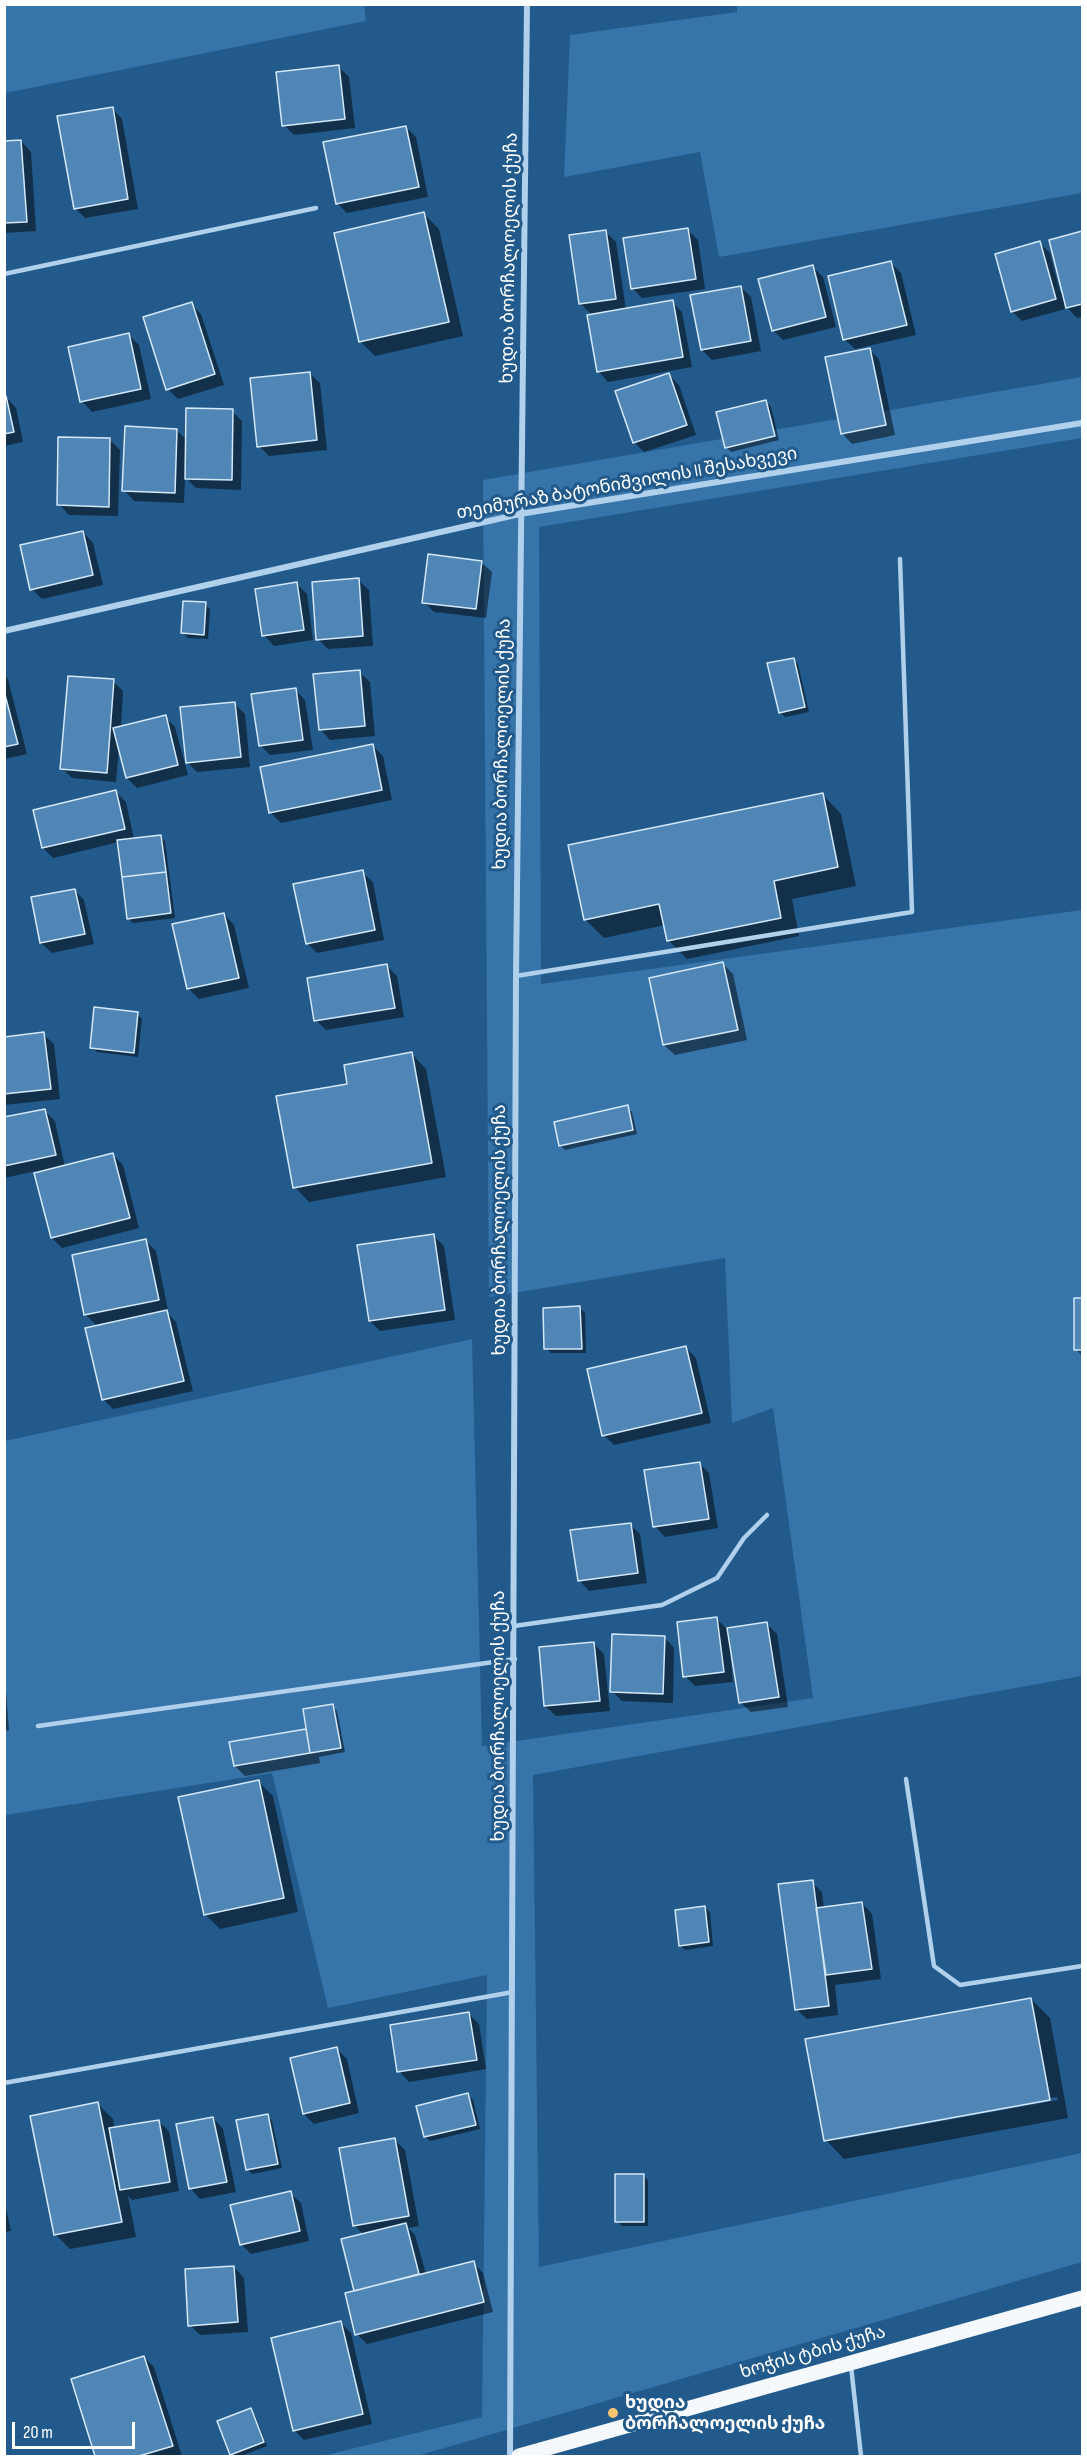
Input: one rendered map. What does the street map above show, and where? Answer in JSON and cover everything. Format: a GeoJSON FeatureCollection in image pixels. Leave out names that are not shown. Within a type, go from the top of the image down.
{"type":"FeatureCollection","features":[{"type":"Feature","properties":{"kind":"main road","name":"ხოჭის ტბის ქუჩა"},"geometry":{"type":"LineString","coordinates":[[519,2457],[1083,2298]]}},
{"type":"Feature","properties":{"kind":"street","name":"ხუდია ბორჩალოელის ქუჩა"},"geometry":{"type":"LineString","coordinates":[[510,2457],[516,976],[520,514],[528,92],[527,4]]}},
{"type":"Feature","properties":{"kind":"street","name":"თეიმურაზ ბატონიშვილის II შესახვევი"},"geometry":{"type":"LineString","coordinates":[[4,631],[520,514],[1083,423]]}},
{"type":"Feature","properties":{"kind":"lane"},"geometry":{"type":"LineString","coordinates":[[4,274],[316,208]]}},
{"type":"Feature","properties":{"kind":"lane"},"geometry":{"type":"LineString","coordinates":[[516,976],[912,912],[900,559]]}},
{"type":"Feature","properties":{"kind":"lane"},"geometry":{"type":"LineString","coordinates":[[514,1626],[662,1605],[717,1578],[744,1538],[767,1515]]}},
{"type":"Feature","properties":{"kind":"lane"},"geometry":{"type":"LineString","coordinates":[[38,1726],[514,1659]]}},
{"type":"Feature","properties":{"kind":"lane"},"geometry":{"type":"LineString","coordinates":[[906,1779],[934,1966],[960,1985],[1083,1966]]}},
{"type":"Feature","properties":{"kind":"lane"},"geometry":{"type":"LineString","coordinates":[[4,2083],[513,1992]]}},
{"type":"Feature","properties":{"kind":"lane"},"geometry":{"type":"LineString","coordinates":[[851,2363],[861,2457]]}},
{"type":"Feature","properties":{"kind":"shaded area"},"geometry":{"type":"Polygon","coordinates":[[[5,4],[364,4],[366,21],[5,93],[5,4]]]}},
{"type":"Feature","properties":{"kind":"shaded area"},"geometry":{"type":"Polygon","coordinates":[[[737,5],[1082,5],[1082,193],[719,257],[700,152],[564,177],[570,35],[737,12],[737,5]]]}},
{"type":"Feature","properties":{"kind":"shaded area"},"geometry":{"type":"Polygon","coordinates":[[[1082,377],[1082,438],[539,527],[541,984],[1082,910],[1082,1676],[533,1775],[539,2267],[1082,2153],[1082,2262],[417,2456],[322,2456],[482,2417],[487,1975],[328,2008],[272,1773],[5,1815],[5,1441],[472,1339],[482,1746],[813,1698],[773,1408],[732,1423],[725,1258],[489,1297],[483,480],[1082,377]]]}},
{"type":"Feature","properties":{"kind":"building"},"geometry":{"type":"Polygon","coordinates":[[[339,65],[345,119],[282,126],[276,72],[339,65]]]}},
{"type":"Feature","properties":{"kind":"building"},"geometry":{"type":"Polygon","coordinates":[[[113,107],[128,199],[74,209],[57,116],[113,107]]]}},
{"type":"Feature","properties":{"kind":"building"},"geometry":{"type":"Polygon","coordinates":[[[406,126],[419,187],[336,204],[323,142],[406,126]]]}},
{"type":"Feature","properties":{"kind":"building"},"geometry":{"type":"Polygon","coordinates":[[[21,140],[27,222],[4,223],[4,141],[21,140]]]}},
{"type":"Feature","properties":{"kind":"building"},"geometry":{"type":"Polygon","coordinates":[[[424,212],[449,322],[359,342],[334,233],[424,212]]]}},
{"type":"Feature","properties":{"kind":"building"},"geometry":{"type":"Polygon","coordinates":[[[688,228],[696,279],[631,289],[623,238],[688,228]]]}},
{"type":"Feature","properties":{"kind":"building"},"geometry":{"type":"Polygon","coordinates":[[[606,230],[616,299],[579,304],[569,235],[606,230]]]}},
{"type":"Feature","properties":{"kind":"building"},"geometry":{"type":"Polygon","coordinates":[[[1082,231],[1082,304],[1066,308],[1049,240],[1082,231]]]}},
{"type":"Feature","properties":{"kind":"building"},"geometry":{"type":"Polygon","coordinates":[[[1040,241],[1056,299],[1011,312],[995,254],[1040,241]]]}},
{"type":"Feature","properties":{"kind":"building"},"geometry":{"type":"Polygon","coordinates":[[[891,261],[907,325],[843,340],[828,276],[891,261]]]}},
{"type":"Feature","properties":{"kind":"building"},"geometry":{"type":"Polygon","coordinates":[[[813,265],[826,317],[772,331],[758,279],[813,265]]]}},
{"type":"Feature","properties":{"kind":"building"},"geometry":{"type":"Polygon","coordinates":[[[741,286],[751,341],[701,350],[690,295],[741,286]]]}},
{"type":"Feature","properties":{"kind":"building"},"geometry":{"type":"Polygon","coordinates":[[[673,300],[683,357],[597,372],[587,315],[673,300]]]}},
{"type":"Feature","properties":{"kind":"building"},"geometry":{"type":"Polygon","coordinates":[[[192,302],[215,374],[166,390],[143,317],[192,302]]]}},
{"type":"Feature","properties":{"kind":"building"},"geometry":{"type":"Polygon","coordinates":[[[129,333],[141,389],[80,402],[68,347],[129,333]]]}},
{"type":"Feature","properties":{"kind":"building"},"geometry":{"type":"Polygon","coordinates":[[[870,348],[886,425],[841,434],[825,357],[870,348]]]}},
{"type":"Feature","properties":{"kind":"building"},"geometry":{"type":"Polygon","coordinates":[[[310,372],[317,440],[257,447],[250,378],[310,372]]]}},
{"type":"Feature","properties":{"kind":"building"},"geometry":{"type":"Polygon","coordinates":[[[669,373],[687,425],[633,443],[615,391],[669,373]]]}},
{"type":"Feature","properties":{"kind":"building"},"geometry":{"type":"Polygon","coordinates":[[[4,396],[6,396],[14,432],[4,434],[4,396]]]}},
{"type":"Feature","properties":{"kind":"building"},"geometry":{"type":"Polygon","coordinates":[[[766,400],[775,436],[725,448],[716,412],[766,400]]]}},
{"type":"Feature","properties":{"kind":"building"},"geometry":{"type":"Polygon","coordinates":[[[186,408],[233,409],[232,480],[185,479],[186,408]]]}},
{"type":"Feature","properties":{"kind":"building"},"geometry":{"type":"Polygon","coordinates":[[[125,426],[177,429],[175,493],[122,491],[125,426]]]}},
{"type":"Feature","properties":{"kind":"building"},"geometry":{"type":"Polygon","coordinates":[[[58,437],[110,438],[109,507],[57,505],[58,437]]]}},
{"type":"Feature","properties":{"kind":"building"},"geometry":{"type":"Polygon","coordinates":[[[83,531],[93,575],[30,590],[20,545],[83,531]]]}},
{"type":"Feature","properties":{"kind":"building"},"geometry":{"type":"Polygon","coordinates":[[[428,554],[482,561],[476,609],[422,603],[428,554]]]}},
{"type":"Feature","properties":{"kind":"building"},"geometry":{"type":"Polygon","coordinates":[[[359,578],[363,636],[316,640],[312,582],[359,578]]]}},
{"type":"Feature","properties":{"kind":"building"},"geometry":{"type":"Polygon","coordinates":[[[297,582],[304,630],[262,636],[255,589],[297,582]]]}},
{"type":"Feature","properties":{"kind":"building"},"geometry":{"type":"Polygon","coordinates":[[[183,601],[206,602],[204,635],[181,633],[183,601]]]}},
{"type":"Feature","properties":{"kind":"building"},"geometry":{"type":"Polygon","coordinates":[[[794,658],[805,707],[779,713],[767,663],[794,658]]]}},
{"type":"Feature","properties":{"kind":"building"},"geometry":{"type":"Polygon","coordinates":[[[360,670],[365,726],[319,730],[313,674],[360,670]]]}},
{"type":"Feature","properties":{"kind":"building"},"geometry":{"type":"Polygon","coordinates":[[[68,676],[114,679],[107,773],[60,769],[68,676]]]}},
{"type":"Feature","properties":{"kind":"building"},"geometry":{"type":"Polygon","coordinates":[[[296,688],[303,740],[259,746],[251,694],[296,688]]]}},
{"type":"Feature","properties":{"kind":"building"},"geometry":{"type":"Polygon","coordinates":[[[4,691],[18,744],[4,747],[4,691]]]}},
{"type":"Feature","properties":{"kind":"building"},"geometry":{"type":"Polygon","coordinates":[[[235,702],[241,757],[186,763],[180,707],[235,702]]]}},
{"type":"Feature","properties":{"kind":"building"},"geometry":{"type":"Polygon","coordinates":[[[166,715],[178,765],[126,778],[113,728],[166,715]]]}},
{"type":"Feature","properties":{"kind":"building"},"geometry":{"type":"Polygon","coordinates":[[[373,744],[382,790],[269,813],[260,767],[373,744]]]}},
{"type":"Feature","properties":{"kind":"building"},"geometry":{"type":"Polygon","coordinates":[[[116,790],[125,829],[42,848],[33,810],[116,790]]]}},
{"type":"Feature","properties":{"kind":"building"},"geometry":{"type":"Polygon","coordinates":[[[823,793],[838,867],[774,881],[781,918],[667,941],[659,904],[584,920],[568,845],[823,793]]]}},
{"type":"Feature","properties":{"kind":"building"},"geometry":{"type":"Polygon","coordinates":[[[161,835],[166,872],[122,877],[117,840],[161,835]]]}},
{"type":"Feature","properties":{"kind":"building"},"geometry":{"type":"Polygon","coordinates":[[[363,870],[375,930],[306,944],[293,884],[363,870]]]}},
{"type":"Feature","properties":{"kind":"building"},"geometry":{"type":"Polygon","coordinates":[[[166,872],[171,913],[127,919],[122,877],[166,872]]]}},
{"type":"Feature","properties":{"kind":"building"},"geometry":{"type":"Polygon","coordinates":[[[75,889],[85,934],[40,943],[31,897],[75,889]]]}},
{"type":"Feature","properties":{"kind":"building"},"geometry":{"type":"Polygon","coordinates":[[[224,913],[239,978],[187,989],[172,924],[224,913]]]}},
{"type":"Feature","properties":{"kind":"building"},"geometry":{"type":"Polygon","coordinates":[[[723,962],[738,1030],[663,1045],[649,978],[723,962]]]}},
{"type":"Feature","properties":{"kind":"building"},"geometry":{"type":"Polygon","coordinates":[[[387,964],[395,1008],[314,1021],[307,978],[387,964]]]}},
{"type":"Feature","properties":{"kind":"building"},"geometry":{"type":"Polygon","coordinates":[[[94,1007],[138,1012],[134,1053],[90,1048],[94,1007]]]}},
{"type":"Feature","properties":{"kind":"building"},"geometry":{"type":"Polygon","coordinates":[[[44,1032],[51,1089],[4,1094],[4,1037],[44,1032]]]}},
{"type":"Feature","properties":{"kind":"building"},"geometry":{"type":"Polygon","coordinates":[[[412,1052],[432,1163],[293,1188],[276,1096],[347,1084],[344,1065],[412,1052]]]}},
{"type":"Feature","properties":{"kind":"building"},"geometry":{"type":"Polygon","coordinates":[[[628,1105],[633,1130],[559,1146],[554,1122],[628,1105]]]}},
{"type":"Feature","properties":{"kind":"building"},"geometry":{"type":"Polygon","coordinates":[[[45,1109],[56,1155],[4,1166],[4,1117],[45,1109]]]}},
{"type":"Feature","properties":{"kind":"building"},"geometry":{"type":"Polygon","coordinates":[[[113,1153],[130,1218],[51,1238],[34,1173],[113,1153]]]}},
{"type":"Feature","properties":{"kind":"building"},"geometry":{"type":"Polygon","coordinates":[[[434,1234],[445,1310],[369,1321],[357,1245],[434,1234]]]}},
{"type":"Feature","properties":{"kind":"building"},"geometry":{"type":"Polygon","coordinates":[[[146,1239],[159,1300],[84,1315],[72,1255],[146,1239]]]}},
{"type":"Feature","properties":{"kind":"building"},"geometry":{"type":"Polygon","coordinates":[[[1074,1298],[1082,1298],[1082,1350],[1074,1350],[1074,1298]]]}},
{"type":"Feature","properties":{"kind":"building"},"geometry":{"type":"Polygon","coordinates":[[[580,1306],[582,1349],[544,1349],[543,1308],[580,1306]]]}},
{"type":"Feature","properties":{"kind":"building"},"geometry":{"type":"Polygon","coordinates":[[[167,1310],[184,1381],[102,1400],[85,1328],[167,1310]]]}},
{"type":"Feature","properties":{"kind":"building"},"geometry":{"type":"Polygon","coordinates":[[[686,1346],[702,1413],[602,1436],[587,1369],[686,1346]]]}},
{"type":"Feature","properties":{"kind":"building"},"geometry":{"type":"Polygon","coordinates":[[[700,1462],[709,1519],[653,1527],[644,1470],[700,1462]]]}},
{"type":"Feature","properties":{"kind":"building"},"geometry":{"type":"Polygon","coordinates":[[[631,1523],[638,1573],[578,1581],[570,1530],[631,1523]]]}},
{"type":"Feature","properties":{"kind":"building"},"geometry":{"type":"Polygon","coordinates":[[[717,1617],[724,1672],[683,1677],[677,1622],[717,1617]]]}},
{"type":"Feature","properties":{"kind":"building"},"geometry":{"type":"Polygon","coordinates":[[[767,1622],[779,1697],[739,1703],[727,1628],[767,1622]]]}},
{"type":"Feature","properties":{"kind":"building"},"geometry":{"type":"Polygon","coordinates":[[[612,1634],[665,1636],[663,1694],[610,1692],[612,1634]]]}},
{"type":"Feature","properties":{"kind":"building"},"geometry":{"type":"Polygon","coordinates":[[[594,1642],[600,1701],[544,1706],[539,1647],[594,1642]]]}},
{"type":"Feature","properties":{"kind":"building"},"geometry":{"type":"Polygon","coordinates":[[[333,1704],[341,1748],[310,1753],[303,1709],[333,1704]]]}},
{"type":"Feature","properties":{"kind":"building"},"geometry":{"type":"Polygon","coordinates":[[[306,1729],[310,1753],[234,1766],[229,1742],[306,1729]]]}},
{"type":"Feature","properties":{"kind":"building"},"geometry":{"type":"Polygon","coordinates":[[[259,1780],[284,1898],[204,1915],[178,1797],[259,1780]]]}},
{"type":"Feature","properties":{"kind":"building"},"geometry":{"type":"Polygon","coordinates":[[[813,1880],[829,2006],[795,2010],[778,1884],[813,1880]]]}},
{"type":"Feature","properties":{"kind":"building"},"geometry":{"type":"Polygon","coordinates":[[[862,1902],[872,1969],[826,1975],[816,1908],[862,1902]]]}},
{"type":"Feature","properties":{"kind":"building"},"geometry":{"type":"Polygon","coordinates":[[[705,1906],[709,1942],[679,1946],[675,1910],[705,1906]]]}},
{"type":"Feature","properties":{"kind":"building"},"geometry":{"type":"Polygon","coordinates":[[[1031,1998],[1050,2100],[824,2141],[805,2039],[1031,1998]]]}},
{"type":"Feature","properties":{"kind":"building"},"geometry":{"type":"Polygon","coordinates":[[[469,2012],[477,2060],[397,2072],[390,2025],[469,2012]]]}},
{"type":"Feature","properties":{"kind":"building"},"geometry":{"type":"Polygon","coordinates":[[[337,2047],[350,2103],[303,2114],[290,2058],[337,2047]]]}},
{"type":"Feature","properties":{"kind":"building"},"geometry":{"type":"Polygon","coordinates":[[[468,2093],[476,2125],[424,2137],[416,2106],[468,2093]]]}},
{"type":"Feature","properties":{"kind":"building"},"geometry":{"type":"Polygon","coordinates":[[[98,2102],[122,2222],[54,2235],[30,2116],[98,2102]]]}},
{"type":"Feature","properties":{"kind":"building"},"geometry":{"type":"Polygon","coordinates":[[[268,2114],[278,2164],[246,2170],[236,2120],[268,2114]]]}},
{"type":"Feature","properties":{"kind":"building"},"geometry":{"type":"Polygon","coordinates":[[[213,2117],[227,2182],[189,2189],[176,2124],[213,2117]]]}},
{"type":"Feature","properties":{"kind":"building"},"geometry":{"type":"Polygon","coordinates":[[[159,2120],[170,2182],[120,2190],[109,2128],[159,2120]]]}},
{"type":"Feature","properties":{"kind":"building"},"geometry":{"type":"Polygon","coordinates":[[[395,2138],[409,2216],[353,2226],[339,2148],[395,2138]]]}},
{"type":"Feature","properties":{"kind":"building"},"geometry":{"type":"Polygon","coordinates":[[[615,2174],[644,2174],[644,2222],[615,2222],[615,2174]]]}},
{"type":"Feature","properties":{"kind":"building"},"geometry":{"type":"Polygon","coordinates":[[[291,2191],[300,2231],[240,2245],[230,2205],[291,2191]]]}},
{"type":"Feature","properties":{"kind":"building"},"geometry":{"type":"Polygon","coordinates":[[[406,2223],[419,2274],[354,2291],[341,2239],[406,2223]]]}},
{"type":"Feature","properties":{"kind":"building"},"geometry":{"type":"Polygon","coordinates":[[[474,2261],[484,2302],[355,2335],[345,2293],[474,2261]]]}},
{"type":"Feature","properties":{"kind":"building"},"geometry":{"type":"Polygon","coordinates":[[[234,2266],[238,2322],[188,2326],[185,2269],[234,2266]]]}},
{"type":"Feature","properties":{"kind":"building"},"geometry":{"type":"Polygon","coordinates":[[[341,2321],[363,2414],[293,2431],[271,2338],[341,2321]]]}},
{"type":"Feature","properties":{"kind":"building"},"geometry":{"type":"Polygon","coordinates":[[[144,2356],[173,2446],[139,2456],[95,2456],[71,2379],[144,2356]]]}},
{"type":"Feature","properties":{"kind":"building"},"geometry":{"type":"Polygon","coordinates":[[[251,2408],[264,2442],[230,2455],[217,2421],[251,2408]]]}},
{"type":"Feature","properties":{"kind":"place","name":"ხუდია ბორჩალოელის ქუჩა"},"geometry":{"type":"Point","coordinates":[613,2413]}}]}
